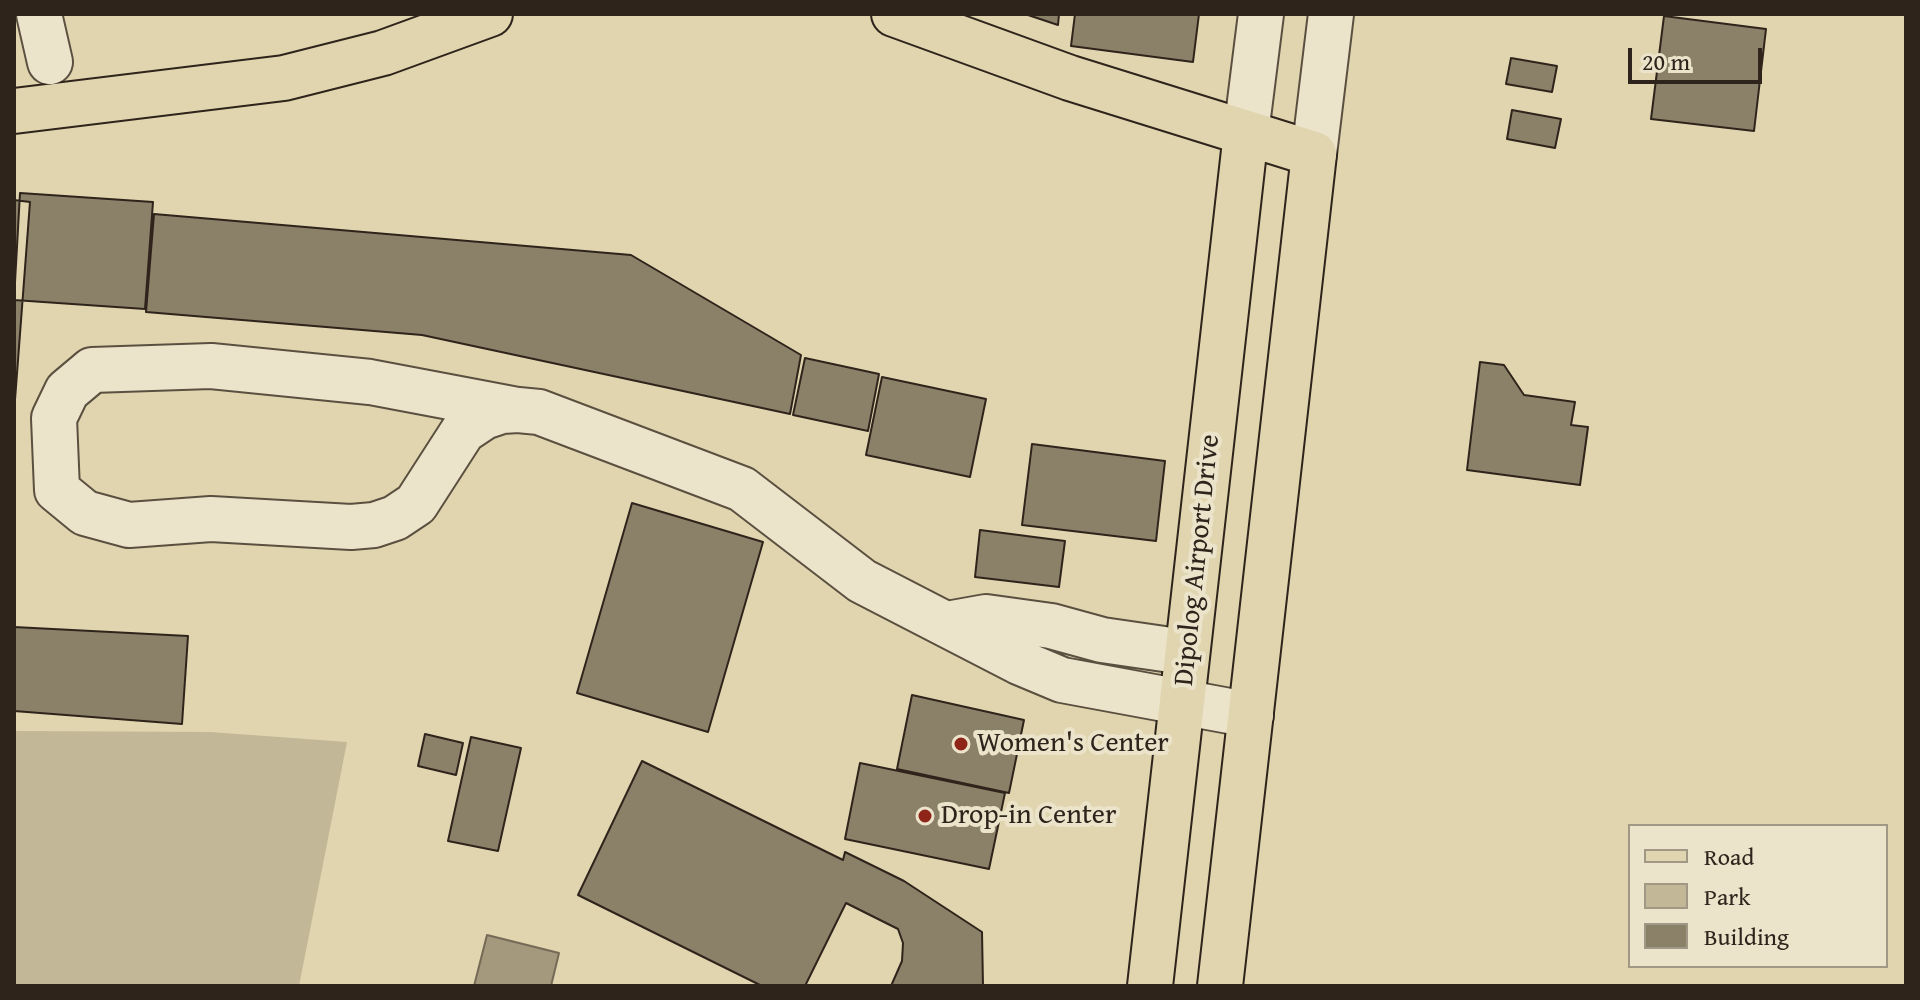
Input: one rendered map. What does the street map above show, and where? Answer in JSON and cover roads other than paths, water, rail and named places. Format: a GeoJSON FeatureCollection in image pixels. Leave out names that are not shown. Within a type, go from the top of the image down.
{"type":"FeatureCollection","features":[{"type":"Feature","properties":{"kind":"main road"},"geometry":{"type":"LineString","coordinates":[[894,14],[1070,78],[1314,154],[1220,986]]}},
{"type":"Feature","properties":{"kind":"main road"},"geometry":{"type":"LineString","coordinates":[[14,111],[284,78],[383,53],[484,15]]}},
{"type":"Feature","properties":{"kind":"main road","name":"Dipolog Airport Drive"},"geometry":{"type":"LineString","coordinates":[[1150,986],[1170,698],[1246,133]]}},
{"type":"Feature","properties":{"kind":"street"},"geometry":{"type":"LineString","coordinates":[[39,14],[50,62]]}},
{"type":"Feature","properties":{"kind":"street"},"geometry":{"type":"LineString","coordinates":[[1246,133],[1261,14]]}},
{"type":"Feature","properties":{"kind":"street"},"geometry":{"type":"LineString","coordinates":[[1314,154],[1331,14]]}},
{"type":"Feature","properties":{"kind":"street"},"geometry":{"type":"LineString","coordinates":[[518,410],[484,417],[463,431],[416,504],[395,518],[374,525],[351,527],[211,519],[129,525],[85,513],[57,490],[54,418],[67,391],[92,370],[211,366],[370,382],[539,412],[742,489],[862,581],[1019,662],[1062,680],[1251,715]]}},
{"type":"Feature","properties":{"kind":"street"},"geometry":{"type":"LineString","coordinates":[[945,624],[986,617],[1051,626],[1102,640],[1164,649]]}},
{"type":"Feature","properties":{"kind":"place","name":"Women's Center"},"geometry":{"type":"Point","coordinates":[961,744]}},
{"type":"Feature","properties":{"kind":"place","name":"Drop-in Center"},"geometry":{"type":"Point","coordinates":[925,816]}}]}
